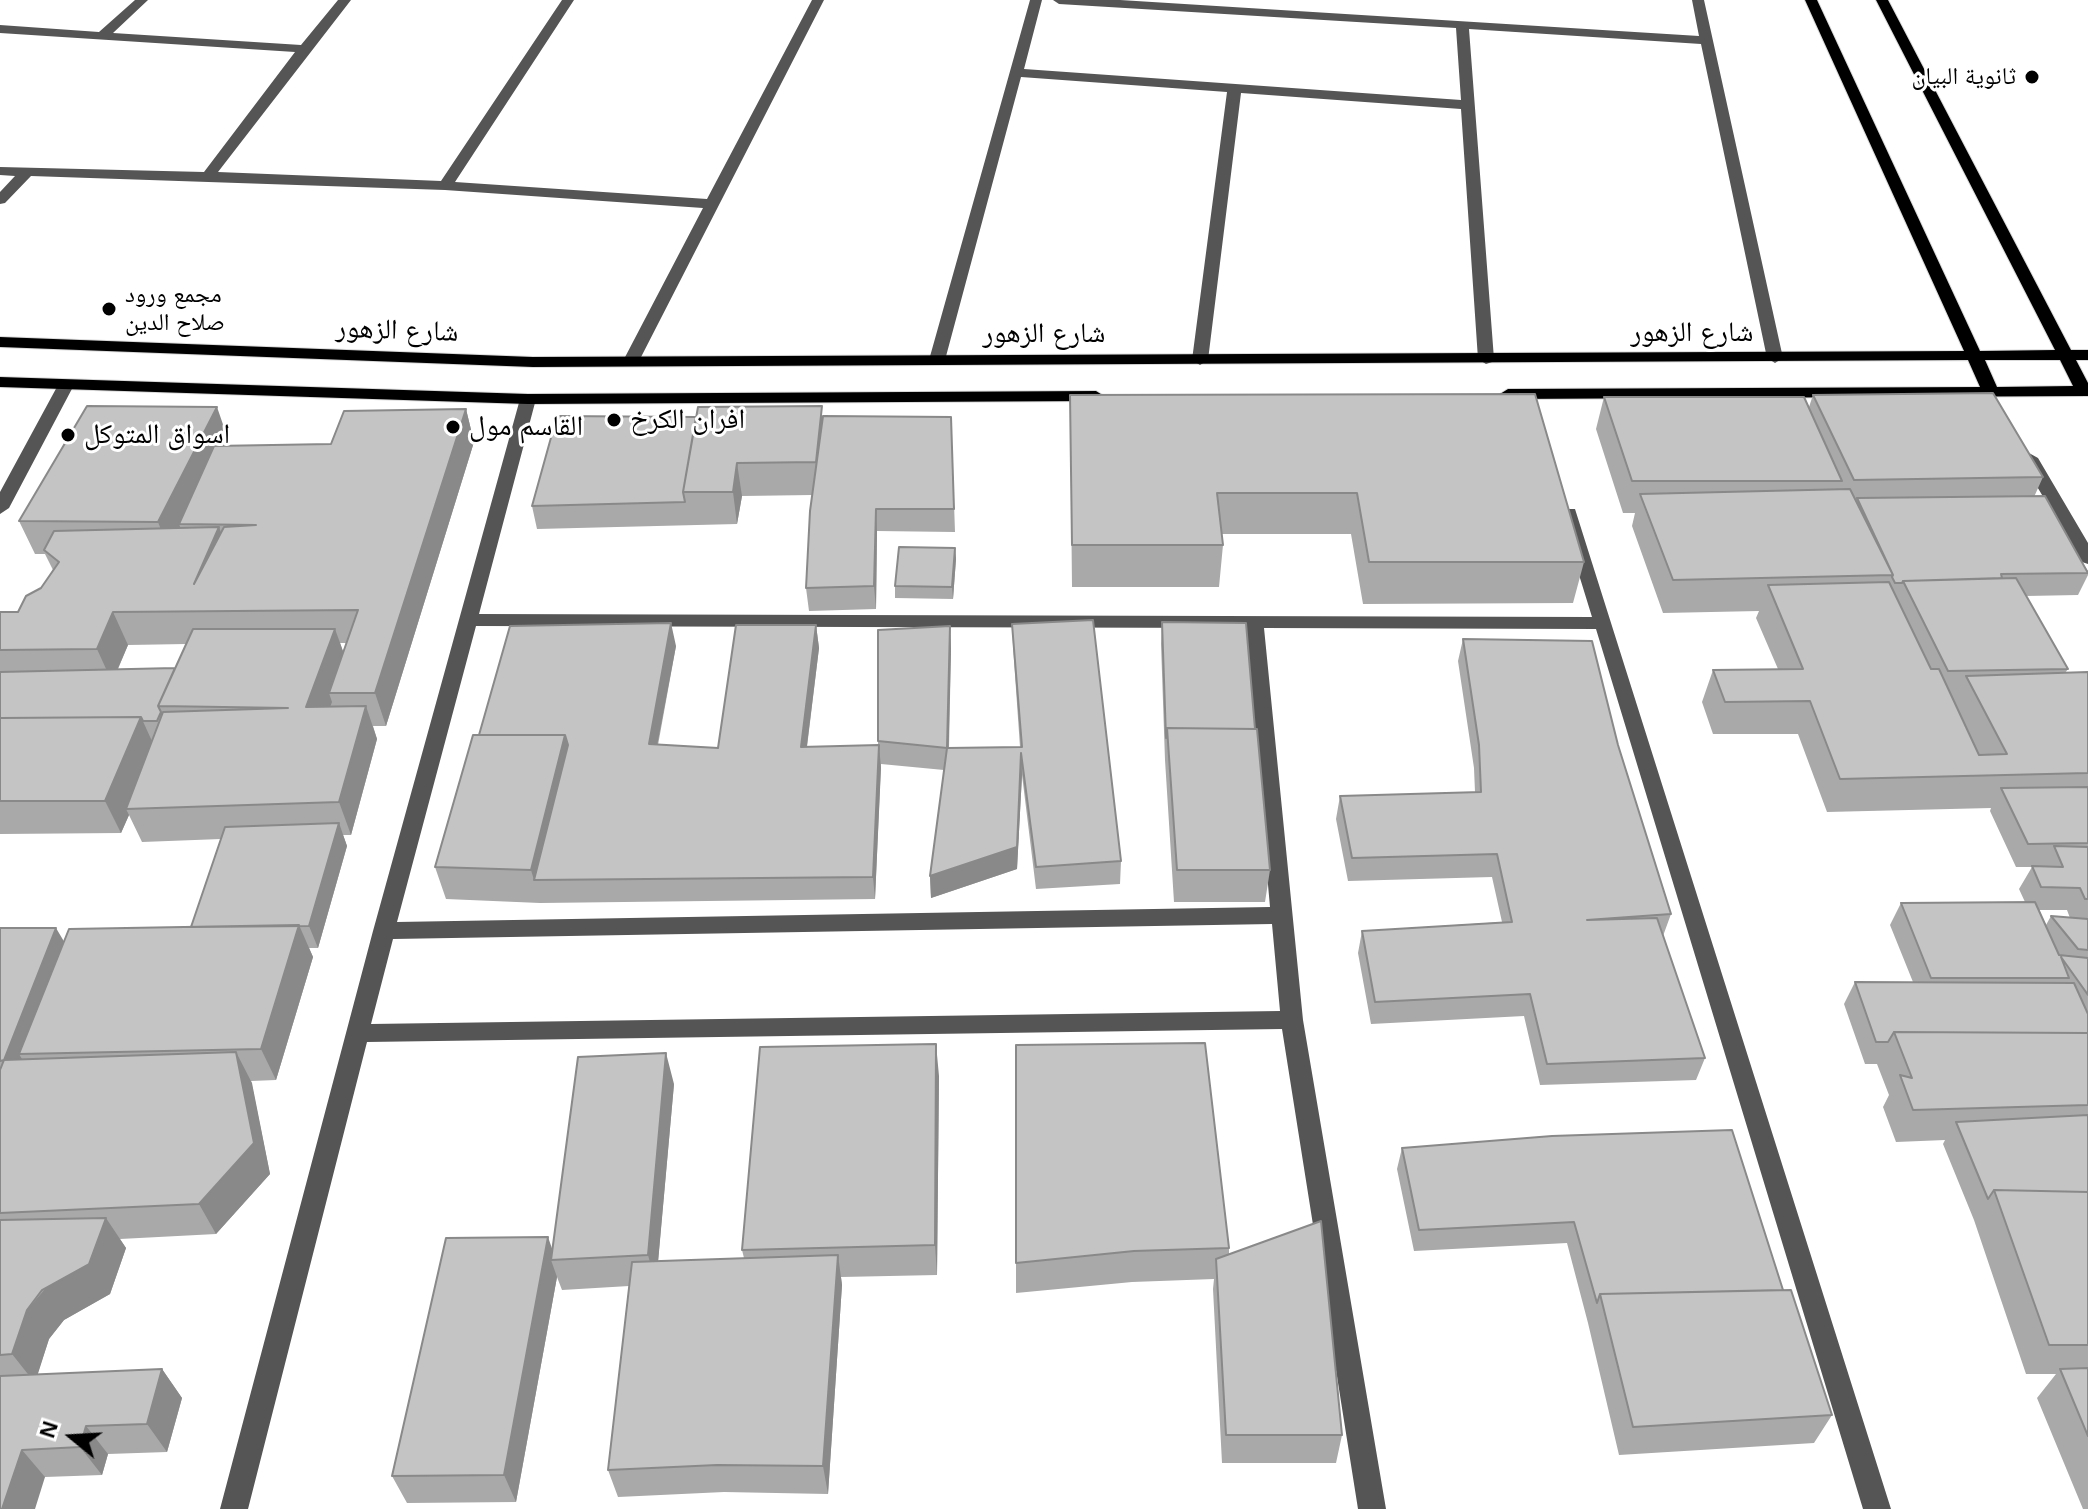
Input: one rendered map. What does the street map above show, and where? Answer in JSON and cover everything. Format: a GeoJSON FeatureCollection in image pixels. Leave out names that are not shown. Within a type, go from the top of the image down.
{"type":"FeatureCollection","features":[{"type":"Feature","properties":{"kind":"main road"},"geometry":{"type":"LineString","coordinates":[[1811,0],[1994,398]]}},
{"type":"Feature","properties":{"kind":"main road"},"geometry":{"type":"LineString","coordinates":[[1485,395],[1535,402],[1994,398],[2086,391],[2064,355],[1882,0]]}},
{"type":"Feature","properties":{"kind":"main road","name":"شارع الزهور"},"geometry":{"type":"LineString","coordinates":[[0,342],[533,362],[631,361],[1120,396]]}},
{"type":"Feature","properties":{"kind":"main road","name":"شارع الزهور"},"geometry":{"type":"LineString","coordinates":[[0,382],[528,399],[884,379],[937,360],[2088,355]]}},
{"type":"Feature","properties":{"kind":"street"},"geometry":{"type":"LineString","coordinates":[[102,36],[142,0]]}},
{"type":"Feature","properties":{"kind":"street"},"geometry":{"type":"LineString","coordinates":[[208,176],[345,0]]}},
{"type":"Feature","properties":{"kind":"street"},"geometry":{"type":"LineString","coordinates":[[445,186],[568,0]]}},
{"type":"Feature","properties":{"kind":"street"},"geometry":{"type":"LineString","coordinates":[[631,361],[818,0]]}},
{"type":"Feature","properties":{"kind":"street"},"geometry":{"type":"LineString","coordinates":[[937,360],[1036,0]]}},
{"type":"Feature","properties":{"kind":"street"},"geometry":{"type":"LineString","coordinates":[[1059,0],[1243,5],[1462,24],[1705,40]]}},
{"type":"Feature","properties":{"kind":"street"},"geometry":{"type":"LineString","coordinates":[[1698,0],[1775,358]]}},
{"type":"Feature","properties":{"kind":"street"},"geometry":{"type":"LineString","coordinates":[[1462,24],[1486,359]]}},
{"type":"Feature","properties":{"kind":"street"},"geometry":{"type":"LineString","coordinates":[[0,29],[304,49]]}},
{"type":"Feature","properties":{"kind":"street"},"geometry":{"type":"LineString","coordinates":[[1018,73],[1234,91],[1467,105]]}},
{"type":"Feature","properties":{"kind":"street"},"geometry":{"type":"LineString","coordinates":[[1200,360],[1234,91]]}},
{"type":"Feature","properties":{"kind":"street"},"geometry":{"type":"LineString","coordinates":[[0,171],[445,186],[713,204]]}},
{"type":"Feature","properties":{"kind":"street"},"geometry":{"type":"LineString","coordinates":[[0,200],[27,172]]}},
{"type":"Feature","properties":{"kind":"street"},"geometry":{"type":"LineString","coordinates":[[0,508],[66,385]]}},
{"type":"Feature","properties":{"kind":"street"},"geometry":{"type":"LineString","coordinates":[[234,1509],[384,931],[528,399]]}},
{"type":"Feature","properties":{"kind":"street"},"geometry":{"type":"LineString","coordinates":[[2021,443],[2088,558]]}},
{"type":"Feature","properties":{"kind":"street"},"geometry":{"type":"LineString","coordinates":[[1561,486],[1877,1509]]}},
{"type":"Feature","properties":{"kind":"street"},"geometry":{"type":"LineString","coordinates":[[468,620],[1603,623]]}},
{"type":"Feature","properties":{"kind":"street"},"geometry":{"type":"LineString","coordinates":[[1254,621],[1292,1020],[1372,1509]]}},
{"type":"Feature","properties":{"kind":"street"},"geometry":{"type":"LineString","coordinates":[[384,931],[1282,915]]}},
{"type":"Feature","properties":{"kind":"street"},"geometry":{"type":"LineString","coordinates":[[358,1033],[1292,1020]]}},
{"type":"Feature","properties":{"kind":"building"},"geometry":{"type":"Polygon","coordinates":[[[1993,393],[2043,477],[1854,480],[1813,395],[1993,393]]]}},
{"type":"Feature","properties":{"kind":"building"},"geometry":{"type":"Polygon","coordinates":[[[1535,394],[1584,562],[1369,562],[1357,493],[1217,493],[1223,545],[1072,545],[1070,395],[1535,394]]]}},
{"type":"Feature","properties":{"kind":"building"},"geometry":{"type":"Polygon","coordinates":[[[1604,397],[1804,397],[1842,481],[1632,481],[1604,397]]]}},
{"type":"Feature","properties":{"kind":"building"},"geometry":{"type":"Polygon","coordinates":[[[87,406],[217,407],[158,522],[19,521],[87,406]]]}},
{"type":"Feature","properties":{"kind":"building"},"geometry":{"type":"Polygon","coordinates":[[[822,406],[816,462],[737,463],[733,492],[683,492],[698,407],[822,406]]]}},
{"type":"Feature","properties":{"kind":"building"},"geometry":{"type":"Polygon","coordinates":[[[466,409],[375,693],[329,693],[358,610],[113,612],[97,649],[0,650],[0,612],[18,612],[26,596],[41,588],[59,562],[44,550],[54,531],[219,527],[194,584],[224,527],[256,525],[179,524],[214,446],[331,444],[344,411],[466,409]]]}},
{"type":"Feature","properties":{"kind":"building"},"geometry":{"type":"Polygon","coordinates":[[[557,416],[696,417],[683,492],[685,502],[532,506],[557,416]]]}},
{"type":"Feature","properties":{"kind":"building"},"geometry":{"type":"Polygon","coordinates":[[[823,416],[951,417],[954,509],[876,509],[874,586],[806,588],[810,511],[823,416]]]}},
{"type":"Feature","properties":{"kind":"building"},"geometry":{"type":"Polygon","coordinates":[[[1850,489],[1893,575],[1673,580],[1640,494],[1850,489]]]}},
{"type":"Feature","properties":{"kind":"building"},"geometry":{"type":"Polygon","coordinates":[[[2045,496],[2088,573],[2001,574],[2002,578],[1895,583],[1857,498],[2045,496]]]}},
{"type":"Feature","properties":{"kind":"building"},"geometry":{"type":"Polygon","coordinates":[[[899,547],[955,548],[952,587],[895,586],[899,547]]]}},
{"type":"Feature","properties":{"kind":"building"},"geometry":{"type":"Polygon","coordinates":[[[2016,578],[2068,669],[1948,671],[1903,581],[2016,578]]]}},
{"type":"Feature","properties":{"kind":"building"},"geometry":{"type":"Polygon","coordinates":[[[1889,582],[1931,669],[1939,669],[1979,755],[2007,754],[1966,676],[2088,672],[2088,773],[1840,779],[1810,701],[1725,702],[1713,670],[1803,669],[1768,585],[1889,582]]]}},
{"type":"Feature","properties":{"kind":"building"},"geometry":{"type":"Polygon","coordinates":[[[1093,620],[1121,861],[1036,867],[1021,753],[1017,847],[930,876],[947,748],[1022,747],[1012,624],[1093,620]]]}},
{"type":"Feature","properties":{"kind":"building"},"geometry":{"type":"Polygon","coordinates":[[[1162,622],[1246,623],[1255,729],[1167,728],[1166,738],[1162,622]]]}},
{"type":"Feature","properties":{"kind":"building"},"geometry":{"type":"Polygon","coordinates":[[[671,623],[649,744],[718,748],[736,625],[816,625],[801,747],[879,745],[873,877],[534,880],[568,745],[565,735],[479,735],[510,626],[671,623]]]}},
{"type":"Feature","properties":{"kind":"building"},"geometry":{"type":"Polygon","coordinates":[[[950,626],[947,748],[878,741],[878,630],[950,626]]]}},
{"type":"Feature","properties":{"kind":"building"},"geometry":{"type":"Polygon","coordinates":[[[193,629],[335,629],[306,707],[366,706],[339,802],[126,809],[163,712],[288,708],[158,706],[193,629]]]}},
{"type":"Feature","properties":{"kind":"building"},"geometry":{"type":"Polygon","coordinates":[[[1463,639],[1592,641],[1618,745],[1671,914],[1587,920],[1657,918],[1705,1058],[1547,1064],[1530,994],[1375,1002],[1362,931],[1512,922],[1497,854],[1352,858],[1340,796],[1481,792],[1479,745],[1463,639]]]}},
{"type":"Feature","properties":{"kind":"building"},"geometry":{"type":"Polygon","coordinates":[[[175,668],[158,706],[161,712],[157,721],[143,721],[141,717],[0,718],[0,672],[175,668]]]}},
{"type":"Feature","properties":{"kind":"building"},"geometry":{"type":"Polygon","coordinates":[[[141,717],[105,801],[0,801],[0,718],[141,717]]]}},
{"type":"Feature","properties":{"kind":"building"},"geometry":{"type":"Polygon","coordinates":[[[1167,728],[1257,729],[1270,870],[1177,870],[1167,728]]]}},
{"type":"Feature","properties":{"kind":"building"},"geometry":{"type":"Polygon","coordinates":[[[473,735],[565,735],[531,870],[435,867],[473,735]]]}},
{"type":"Feature","properties":{"kind":"building"},"geometry":{"type":"Polygon","coordinates":[[[2088,787],[2088,843],[2028,844],[2001,788],[2088,787]]]}},
{"type":"Feature","properties":{"kind":"building"},"geometry":{"type":"Polygon","coordinates":[[[339,823],[309,926],[191,927],[225,827],[339,823]]]}},
{"type":"Feature","properties":{"kind":"building"},"geometry":{"type":"Polygon","coordinates":[[[2054,846],[2088,847],[2088,899],[2085,899],[2080,888],[2041,887],[2032,866],[2063,867],[2054,846]]]}},
{"type":"Feature","properties":{"kind":"building"},"geometry":{"type":"Polygon","coordinates":[[[2035,902],[2059,955],[2088,958],[2088,995],[2061,957],[2069,978],[1931,978],[1901,903],[2035,902]]]}},
{"type":"Feature","properties":{"kind":"building"},"geometry":{"type":"Polygon","coordinates":[[[2051,916],[2088,919],[2088,950],[2078,949],[2051,916]]]}},
{"type":"Feature","properties":{"kind":"building"},"geometry":{"type":"Polygon","coordinates":[[[299,925],[261,1049],[19,1054],[69,929],[299,925]]]}},
{"type":"Feature","properties":{"kind":"building"},"geometry":{"type":"Polygon","coordinates":[[[0,928],[56,928],[4,1060],[0,1061],[0,928]]]}},
{"type":"Feature","properties":{"kind":"building"},"geometry":{"type":"Polygon","coordinates":[[[1855,982],[2074,983],[2088,1014],[2088,1033],[1894,1032],[1888,1042],[1876,1042],[1855,982]]]}},
{"type":"Feature","properties":{"kind":"building"},"geometry":{"type":"Polygon","coordinates":[[[1894,1032],[2088,1033],[2088,1105],[1913,1110],[1900,1075],[1912,1078],[1894,1032]]]}},
{"type":"Feature","properties":{"kind":"building"},"geometry":{"type":"Polygon","coordinates":[[[1205,1043],[1229,1248],[1134,1251],[1016,1263],[1016,1045],[1205,1043]]]}},
{"type":"Feature","properties":{"kind":"building"},"geometry":{"type":"Polygon","coordinates":[[[936,1044],[935,1245],[742,1250],[760,1047],[936,1044]]]}},
{"type":"Feature","properties":{"kind":"building"},"geometry":{"type":"Polygon","coordinates":[[[236,1052],[254,1143],[199,1204],[0,1213],[0,1070],[4,1060],[236,1052]]]}},
{"type":"Feature","properties":{"kind":"building"},"geometry":{"type":"Polygon","coordinates":[[[666,1053],[648,1255],[551,1260],[578,1057],[666,1053]]]}},
{"type":"Feature","properties":{"kind":"building"},"geometry":{"type":"Polygon","coordinates":[[[2088,1115],[2088,1192],[1994,1190],[1988,1199],[1956,1122],[2088,1115]]]}},
{"type":"Feature","properties":{"kind":"building"},"geometry":{"type":"Polygon","coordinates":[[[1732,1130],[1783,1290],[1600,1294],[1597,1303],[1574,1222],[1419,1230],[1402,1148],[1552,1136],[1732,1130]]]}},
{"type":"Feature","properties":{"kind":"building"},"geometry":{"type":"Polygon","coordinates":[[[1994,1190],[2088,1192],[2088,1345],[2049,1345],[1994,1190]]]}},
{"type":"Feature","properties":{"kind":"building"},"geometry":{"type":"Polygon","coordinates":[[[106,1218],[89,1264],[42,1290],[27,1310],[12,1354],[0,1355],[0,1220],[106,1218]]]}},
{"type":"Feature","properties":{"kind":"building"},"geometry":{"type":"Polygon","coordinates":[[[1321,1221],[1342,1435],[1226,1435],[1216,1259],[1321,1221]]]}},
{"type":"Feature","properties":{"kind":"building"},"geometry":{"type":"Polygon","coordinates":[[[548,1237],[504,1475],[392,1476],[446,1238],[548,1237]]]}},
{"type":"Feature","properties":{"kind":"building"},"geometry":{"type":"Polygon","coordinates":[[[838,1255],[823,1466],[717,1465],[608,1470],[632,1262],[838,1255]]]}},
{"type":"Feature","properties":{"kind":"building"},"geometry":{"type":"Polygon","coordinates":[[[1791,1290],[1832,1415],[1633,1427],[1600,1294],[1791,1290]]]}},
{"type":"Feature","properties":{"kind":"building"},"geometry":{"type":"Polygon","coordinates":[[[2088,1368],[2088,1436],[2060,1369],[2088,1368]]]}},
{"type":"Feature","properties":{"kind":"building"},"geometry":{"type":"Polygon","coordinates":[[[162,1369],[147,1424],[86,1426],[80,1447],[22,1450],[0,1509],[0,1376],[162,1369]]]}},
{"type":"Feature","properties":{"kind":"place","name":"ثانوية البيان"},"geometry":{"type":"Point","coordinates":[2032,77]}},
{"type":"Feature","properties":{"kind":"place","name":"مجمع ورود صلاح الدين"},"geometry":{"type":"Point","coordinates":[109,309]}},
{"type":"Feature","properties":{"kind":"place","name":"افران الكرخ"},"geometry":{"type":"Point","coordinates":[614,420]}},
{"type":"Feature","properties":{"kind":"place","name":"القاسم مول"},"geometry":{"type":"Point","coordinates":[453,427]}},
{"type":"Feature","properties":{"kind":"place","name":"اسواق المتوكل"},"geometry":{"type":"Point","coordinates":[68,435]}}]}
